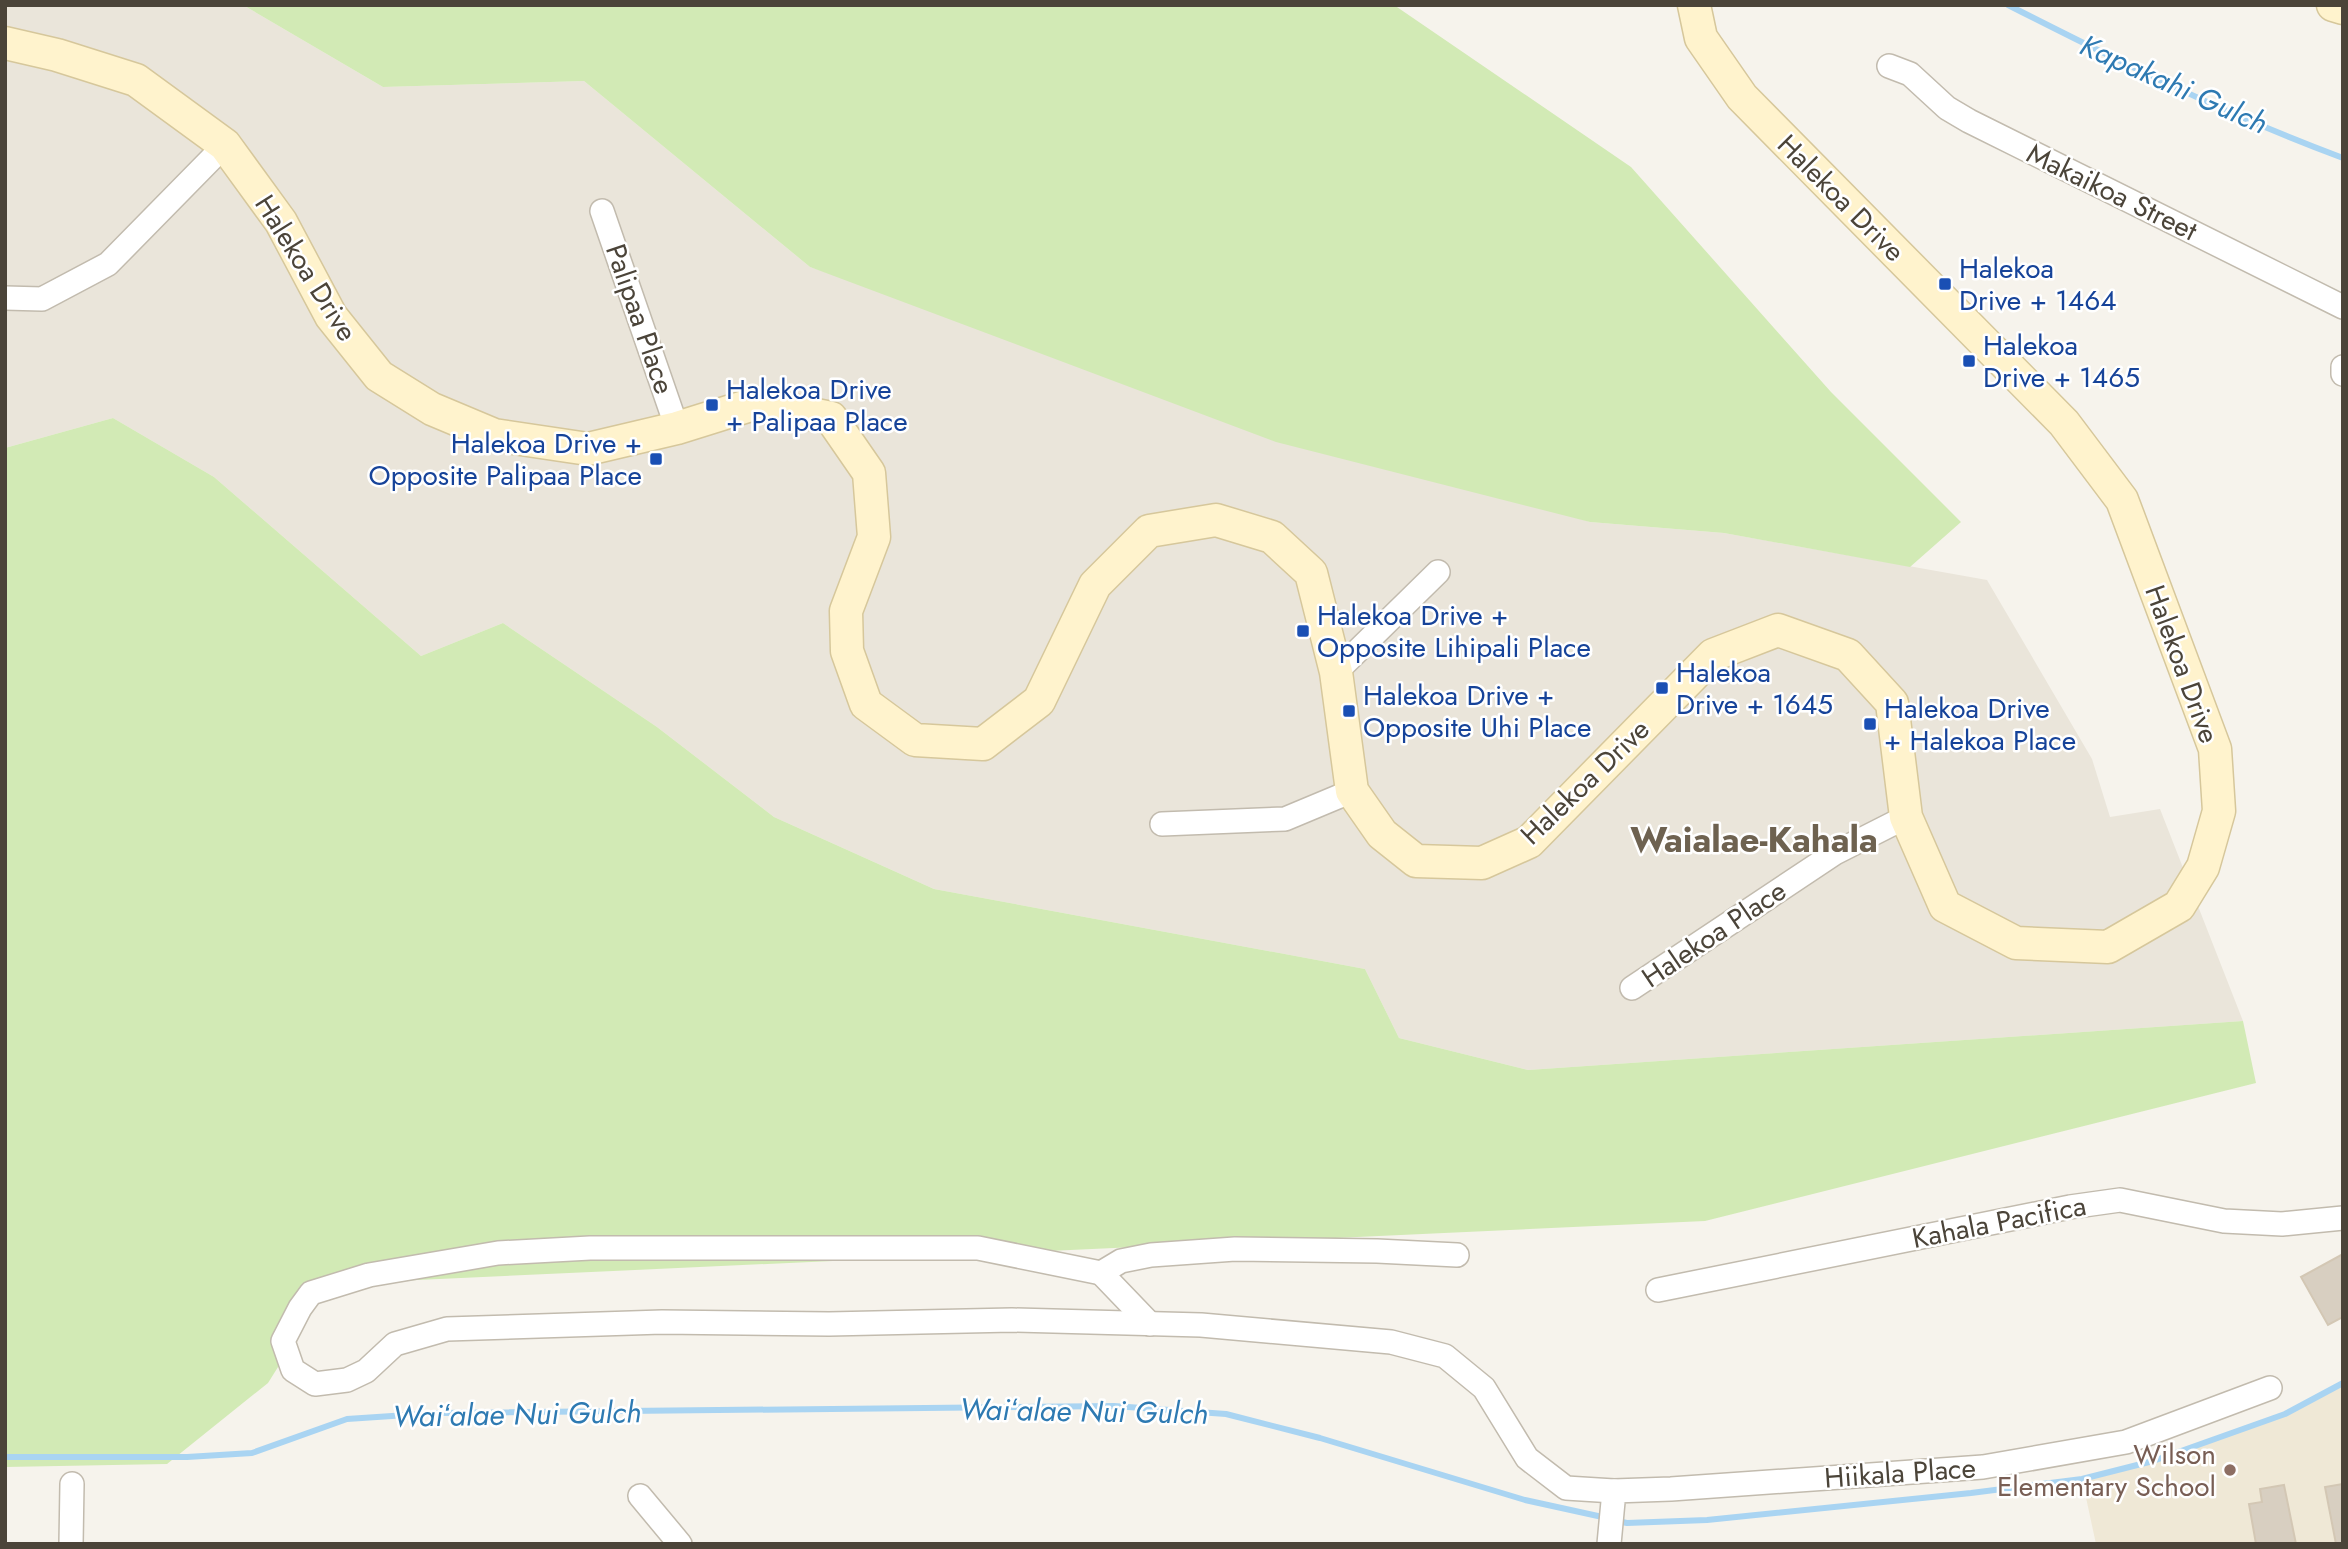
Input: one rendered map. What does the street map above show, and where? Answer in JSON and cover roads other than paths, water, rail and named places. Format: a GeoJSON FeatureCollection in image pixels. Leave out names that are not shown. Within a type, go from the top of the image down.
{"type":"FeatureCollection","features":[{"type":"Feature","properties":{"kind":"street","name":"Halekoa Drive"},"geometry":{"type":"LineString","coordinates":[[5,43],[57,55],[136,80],[225,145],[281,222],[331,316],[379,376],[421,403],[494,435],[588,449],[677,428],[758,403],[831,418],[869,473],[874,537],[846,611],[846,650],[866,704],[915,740],[984,744],[1039,701],[1095,585],[1149,531],[1216,520],[1272,537],[1311,573],[1336,672],[1352,791],[1382,834],[1416,861],[1482,863],[1529,842],[1713,654],[1778,630],[1848,654],[1892,703],[1906,817],[1945,906],[2016,943],[2108,947],[2179,906],[2203,867],[2219,811],[2215,749],[2122,500],[2064,423],[1742,97],[1701,38],[1694,5]]}},
{"type":"Feature","properties":{"kind":"street"},"geometry":{"type":"LineString","coordinates":[[2333,5],[2343,8]]}},
{"type":"Feature","properties":{"kind":"street","name":"Makaikoa Street"},"geometry":{"type":"LineString","coordinates":[[1889,66],[1910,74],[1947,108],[1969,121],[2343,307]]}},
{"type":"Feature","properties":{"kind":"street"},"geometry":{"type":"LineString","coordinates":[[5,298],[42,299],[108,264],[225,145]]}},
{"type":"Feature","properties":{"kind":"street","name":"Palipaa Place"},"geometry":{"type":"LineString","coordinates":[[602,211],[677,428]]}},
{"type":"Feature","properties":{"kind":"street"},"geometry":{"type":"LineString","coordinates":[[2343,367],[2343,374]]}},
{"type":"Feature","properties":{"kind":"street"},"geometry":{"type":"LineString","coordinates":[[1336,672],[1438,572]]}},
{"type":"Feature","properties":{"kind":"street"},"geometry":{"type":"LineString","coordinates":[[1161,824],[1285,818],[1352,791]]}},
{"type":"Feature","properties":{"kind":"street","name":"Halekoa Place"},"geometry":{"type":"LineString","coordinates":[[1632,988],[1835,853],[1906,817]]}},
{"type":"Feature","properties":{"kind":"street","name":"Kahala Pacifica"},"geometry":{"type":"LineString","coordinates":[[1658,1290],[2070,1206],[2120,1200],[2224,1221],[2282,1224],[2343,1218]]}},
{"type":"Feature","properties":{"kind":"street","name":"Hiikala Place"},"geometry":{"type":"LineString","coordinates":[[1101,1273],[978,1248],[590,1248],[498,1253],[369,1276],[312,1293],[299,1308],[283,1341],[293,1370],[315,1384],[347,1380],[366,1371],[395,1344],[447,1329],[662,1322],[829,1324],[1012,1320],[1201,1325],[1391,1342],[1445,1356],[1484,1388],[1527,1458],[1566,1488],[1614,1499],[1671,1489],[1983,1467],[2126,1442],[2270,1388]]}},
{"type":"Feature","properties":{"kind":"street"},"geometry":{"type":"LineString","coordinates":[[1150,1324],[1101,1273],[1121,1261],[1151,1255],[1235,1250],[1377,1251],[1458,1255]]}},
{"type":"Feature","properties":{"kind":"street"},"geometry":{"type":"LineString","coordinates":[[71,1544],[72,1484]]}},
{"type":"Feature","properties":{"kind":"street"},"geometry":{"type":"LineString","coordinates":[[640,1496],[680,1544]]}},
{"type":"Feature","properties":{"kind":"street"},"geometry":{"type":"LineString","coordinates":[[1609,1543],[1614,1499]]}},
{"type":"Feature","properties":{"kind":"waterway","name":"Kapakahi Gulch"},"geometry":{"type":"LineString","coordinates":[[2008,5],[2215,105],[2343,158]]}},
{"type":"Feature","properties":{"kind":"waterway","name":"Waiʻalae Nui Gulch"},"geometry":{"type":"LineString","coordinates":[[1617,1521],[1627,1523],[1707,1520],[2082,1479],[2153,1461],[2285,1414],[2343,1383]]}},
{"type":"Feature","properties":{"kind":"waterway","name":"Waiʻalae Nui Gulch"},"geometry":{"type":"LineString","coordinates":[[5,1457],[187,1457],[252,1453],[347,1419],[437,1413],[1114,1406],[1226,1414],[1320,1438],[1525,1500],[1607,1518]]}},
{"type":"Feature","properties":{"kind":"place","name":"Halekoa Drive + 1464"},"geometry":{"type":"Point","coordinates":[1945,284]}},
{"type":"Feature","properties":{"kind":"place","name":"Halekoa Drive + 1465"},"geometry":{"type":"Point","coordinates":[1969,361]}},
{"type":"Feature","properties":{"kind":"place","name":"Halekoa Drive + Palipaa Place"},"geometry":{"type":"Point","coordinates":[712,405]}},
{"type":"Feature","properties":{"kind":"place","name":"Halekoa Drive + Opposite Palipaa Place"},"geometry":{"type":"Point","coordinates":[656,459]}},
{"type":"Feature","properties":{"kind":"place","name":"Halekoa Drive + Opposite Lihipali Place"},"geometry":{"type":"Point","coordinates":[1303,631]}},
{"type":"Feature","properties":{"kind":"place","name":"Halekoa Drive + 1645"},"geometry":{"type":"Point","coordinates":[1662,688]}},
{"type":"Feature","properties":{"kind":"place","name":"Halekoa Drive + Opposite Uhi Place"},"geometry":{"type":"Point","coordinates":[1349,711]}},
{"type":"Feature","properties":{"kind":"place","name":"Halekoa Drive + Halekoa Place"},"geometry":{"type":"Point","coordinates":[1870,724]}},
{"type":"Feature","properties":{"kind":"place","name":"Wilson Elementary School"},"geometry":{"type":"Point","coordinates":[2230,1470]}},
{"type":"Feature","properties":{"kind":"district","name":"Waialae-Kahala"},"geometry":{"type":"Point","coordinates":[1754,840]}}]}
